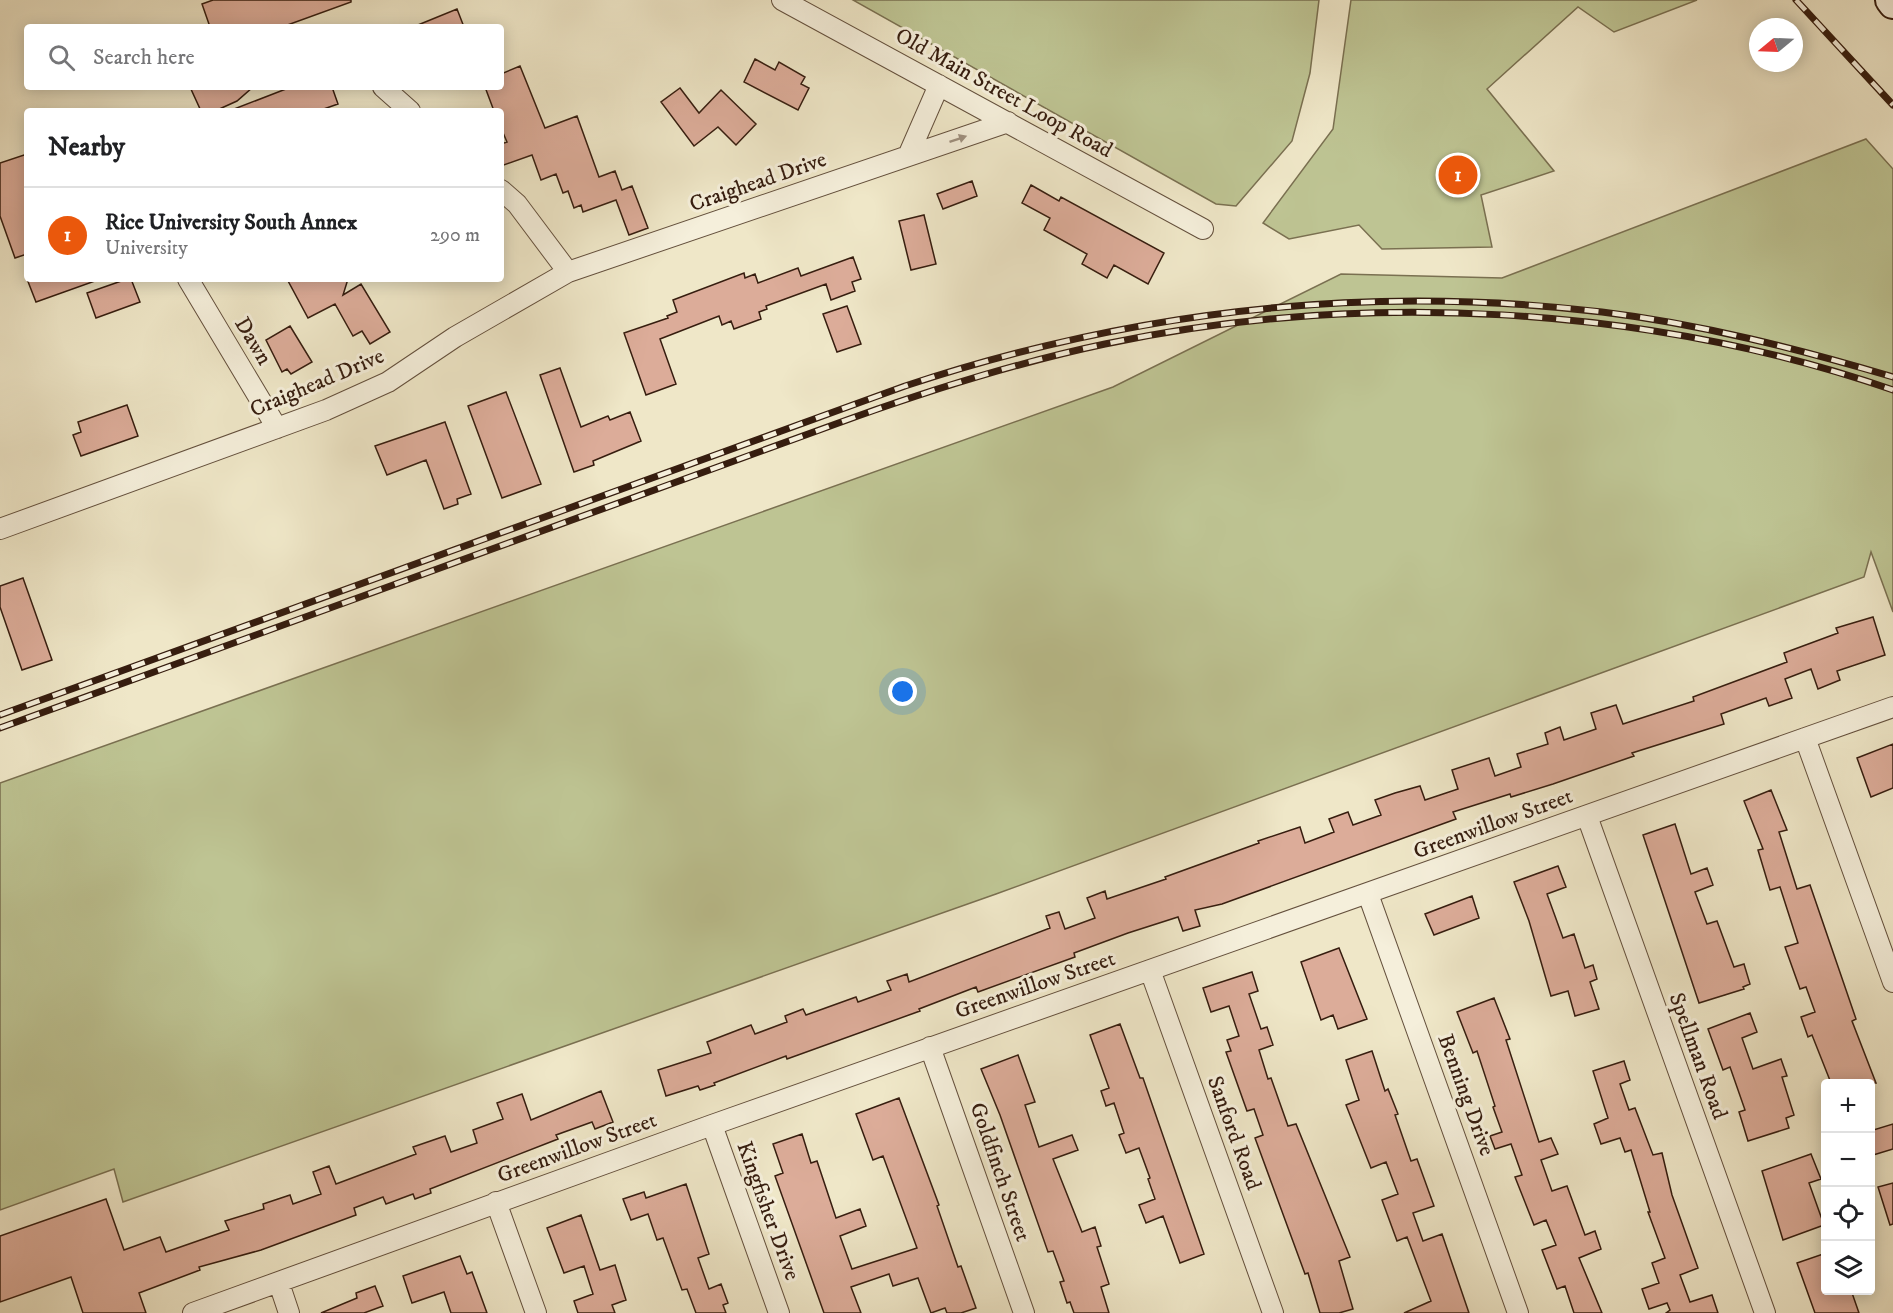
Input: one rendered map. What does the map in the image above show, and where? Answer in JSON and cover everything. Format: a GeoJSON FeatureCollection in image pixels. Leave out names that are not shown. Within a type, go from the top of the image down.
{"type":"FeatureCollection","features":[{"type":"Feature","properties":{"kind":"main road"},"geometry":{"type":"LineString","coordinates":[[1890,0],[1893,4]]}},
{"type":"Feature","properties":{"kind":"street","name":"Old Main Street Loop Road"},"geometry":{"type":"LineString","coordinates":[[782,0],[1203,229]]}},
{"type":"Feature","properties":{"kind":"street"},"geometry":{"type":"LineString","coordinates":[[908,156],[939,85]]}},
{"type":"Feature","properties":{"kind":"street"},"geometry":{"type":"LineString","coordinates":[[386,90],[408,108]]}},
{"type":"Feature","properties":{"kind":"street","name":"Craighead Drive"},"geometry":{"type":"LineString","coordinates":[[0,529],[326,410],[388,382],[455,338],[568,272],[1008,122]]}},
{"type":"Feature","properties":{"kind":"street"},"geometry":{"type":"LineString","coordinates":[[504,193],[517,204],[568,272]]}},
{"type":"Feature","properties":{"kind":"street","name":"Dawn"},"geometry":{"type":"LineString","coordinates":[[190,282],[276,428]]}},
{"type":"Feature","properties":{"kind":"street","name":"Greenwillow Street"},"geometry":{"type":"LineString","coordinates":[[194,1313],[496,1202],[1893,706]]}},
{"type":"Feature","properties":{"kind":"street"},"geometry":{"type":"LineString","coordinates":[[1805,738],[1893,982]]}},
{"type":"Feature","properties":{"kind":"street","name":"Spellman Road"},"geometry":{"type":"LineString","coordinates":[[1587,816],[1765,1313]]}},
{"type":"Feature","properties":{"kind":"street","name":"Benning Drive"},"geometry":{"type":"LineString","coordinates":[[1368,894],[1518,1313]]}},
{"type":"Feature","properties":{"kind":"street","name":"Sanford Road"},"geometry":{"type":"LineString","coordinates":[[1150,970],[1273,1313]]}},
{"type":"Feature","properties":{"kind":"street","name":"Goldfinch Street"},"geometry":{"type":"LineString","coordinates":[[930,1047],[1024,1313]]}},
{"type":"Feature","properties":{"kind":"street","name":"Kingfisher Drive"},"geometry":{"type":"LineString","coordinates":[[712,1125],[779,1313]]}},
{"type":"Feature","properties":{"kind":"street"},"geometry":{"type":"LineString","coordinates":[[496,1202],[536,1313]]}},
{"type":"Feature","properties":{"kind":"street"},"geometry":{"type":"LineString","coordinates":[[279,1283],[289,1313]]}},
{"type":"Feature","properties":{"kind":"green space"},"geometry":{"type":"Polygon","coordinates":[[[853,0],[1319,0],[1310,73],[1292,141],[1236,206],[1216,204],[853,0]]]}},
{"type":"Feature","properties":{"kind":"green space"},"geometry":{"type":"Polygon","coordinates":[[[1351,0],[1697,0],[1614,32],[1578,7],[1487,89],[1554,171],[1481,195],[1492,247],[1382,249],[1359,225],[1289,239],[1263,223],[1333,129],[1351,0]]]}},
{"type":"Feature","properties":{"kind":"green space"},"geometry":{"type":"Polygon","coordinates":[[[1866,139],[1893,169],[1893,612],[1871,552],[1864,577],[996,894],[123,1202],[114,1169],[0,1210],[0,783],[1113,387],[1341,274],[1502,278],[1866,139]]]}},
{"type":"Feature","properties":{"kind":"building"},"geometry":{"type":"Polygon","coordinates":[[[213,0],[351,0],[351,2],[290,24],[209,24],[202,4],[213,0]]]}},
{"type":"Feature","properties":{"kind":"building"},"geometry":{"type":"Polygon","coordinates":[[[457,9],[463,24],[420,24],[457,9]]]}},
{"type":"Feature","properties":{"kind":"building"},"geometry":{"type":"Polygon","coordinates":[[[755,59],[775,70],[779,62],[805,77],[801,84],[809,88],[798,110],[744,82],[755,59]]]}},
{"type":"Feature","properties":{"kind":"building"},"geometry":{"type":"Polygon","coordinates":[[[520,66],[545,128],[577,116],[599,177],[615,171],[622,190],[632,186],[648,228],[629,235],[616,200],[583,212],[581,205],[574,208],[568,191],[563,193],[556,174],[541,180],[532,155],[504,165],[504,143],[507,142],[504,135],[504,108],[493,108],[486,90],[504,90],[504,73],[520,66]]]}},
{"type":"Feature","properties":{"kind":"building"},"geometry":{"type":"Polygon","coordinates":[[[680,88],[699,113],[721,90],[756,124],[736,145],[718,127],[694,146],[661,102],[680,88]]]}},
{"type":"Feature","properties":{"kind":"building"},"geometry":{"type":"Polygon","coordinates":[[[191,90],[250,90],[237,101],[222,108],[200,108],[191,90]]]}},
{"type":"Feature","properties":{"kind":"building"},"geometry":{"type":"Polygon","coordinates":[[[283,90],[333,90],[338,104],[327,108],[237,108],[283,90]]]}},
{"type":"Feature","properties":{"kind":"building"},"geometry":{"type":"Polygon","coordinates":[[[24,155],[24,255],[15,258],[0,216],[0,163],[24,155]]]}},
{"type":"Feature","properties":{"kind":"building"},"geometry":{"type":"Polygon","coordinates":[[[972,181],[977,196],[943,209],[937,194],[972,181]]]}},
{"type":"Feature","properties":{"kind":"building"},"geometry":{"type":"Polygon","coordinates":[[[1031,185],[1059,201],[1061,197],[1164,253],[1148,284],[1114,265],[1107,278],[1082,264],[1087,254],[1044,230],[1050,218],[1022,203],[1031,185]]]}},
{"type":"Feature","properties":{"kind":"building"},"geometry":{"type":"Polygon","coordinates":[[[924,215],[936,264],[911,270],[899,221],[924,215]]]}},
{"type":"Feature","properties":{"kind":"building"},"geometry":{"type":"Polygon","coordinates":[[[853,257],[861,279],[852,282],[855,291],[831,300],[826,284],[766,306],[767,309],[759,312],[761,319],[734,329],[731,321],[722,325],[719,316],[660,339],[676,384],[646,395],[624,333],[668,318],[667,316],[677,312],[673,300],[744,273],[745,278],[755,274],[758,283],[798,268],[801,276],[853,257]]]}},
{"type":"Feature","properties":{"kind":"building"},"geometry":{"type":"Polygon","coordinates":[[[28,282],[92,282],[36,302],[28,282]]]}},
{"type":"Feature","properties":{"kind":"building"},"geometry":{"type":"Polygon","coordinates":[[[118,282],[132,282],[140,302],[96,318],[87,293],[118,282]]]}},
{"type":"Feature","properties":{"kind":"building"},"geometry":{"type":"Polygon","coordinates":[[[289,282],[347,282],[343,295],[361,284],[390,332],[370,344],[362,331],[353,336],[335,304],[308,318],[289,282]]]}},
{"type":"Feature","properties":{"kind":"building"},"geometry":{"type":"Polygon","coordinates":[[[847,306],[861,344],[837,352],[823,314],[847,306]]]}},
{"type":"Feature","properties":{"kind":"building"},"geometry":{"type":"Polygon","coordinates":[[[290,326],[312,362],[291,374],[287,369],[282,372],[266,340],[290,326]]]}},
{"type":"Feature","properties":{"kind":"building"},"geometry":{"type":"Polygon","coordinates":[[[560,368],[581,427],[608,416],[610,420],[630,412],[641,441],[593,461],[594,465],[574,472],[540,375],[560,368]]]}},
{"type":"Feature","properties":{"kind":"building"},"geometry":{"type":"Polygon","coordinates":[[[506,392],[541,484],[502,498],[468,406],[506,392]]]}},
{"type":"Feature","properties":{"kind":"building"},"geometry":{"type":"Polygon","coordinates":[[[127,405],[138,436],[81,456],[73,435],[81,432],[78,422],[127,405]]]}},
{"type":"Feature","properties":{"kind":"building"},"geometry":{"type":"Polygon","coordinates":[[[445,422],[471,494],[457,499],[458,504],[444,509],[426,460],[387,475],[375,446],[445,422]]]}},
{"type":"Feature","properties":{"kind":"building"},"geometry":{"type":"Polygon","coordinates":[[[23,578],[52,660],[22,670],[0,607],[0,586],[23,578]]]}},
{"type":"Feature","properties":{"kind":"building"},"geometry":{"type":"Polygon","coordinates":[[[1873,617],[1885,655],[1837,671],[1840,680],[1818,689],[1811,669],[1785,679],[1792,698],[1769,706],[1766,698],[1721,714],[1724,724],[1632,753],[1634,756],[1553,784],[1511,797],[1510,794],[1453,812],[1456,819],[1222,904],[1195,910],[1200,926],[1183,931],[1178,917],[1074,953],[1075,957],[978,992],[976,987],[919,1009],[920,1011],[787,1059],[786,1056],[714,1083],[715,1085],[700,1090],[698,1086],[666,1096],[658,1070],[711,1053],[707,1042],[751,1025],[755,1034],[787,1022],[785,1016],[803,1009],[806,1015],[856,997],[858,1002],[891,990],[887,981],[907,974],[909,982],[1050,928],[1046,916],[1059,912],[1065,929],[1095,918],[1087,898],[1105,891],[1107,899],[1166,879],[1165,877],[1300,827],[1305,843],[1334,832],[1329,819],[1348,812],[1353,825],[1381,815],[1375,800],[1395,793],[1420,786],[1425,800],[1458,789],[1452,770],[1489,758],[1495,776],[1521,767],[1517,754],[1548,744],[1545,733],[1560,727],[1564,740],[1596,729],[1591,713],[1616,705],[1623,724],[1694,701],[1693,697],[1787,662],[1784,653],[1838,633],[1836,628],[1873,617]]]}},
{"type":"Feature","properties":{"kind":"building"},"geometry":{"type":"Polygon","coordinates":[[[1893,744],[1893,788],[1871,797],[1857,758],[1893,744]]]}},
{"type":"Feature","properties":{"kind":"building"},"geometry":{"type":"Polygon","coordinates":[[[1771,790],[1787,830],[1779,832],[1797,889],[1810,885],[1856,1019],[1852,1021],[1874,1079],[1829,1079],[1812,1035],[1808,1037],[1801,1017],[1815,1012],[1806,987],[1800,989],[1785,947],[1798,943],[1780,887],[1770,890],[1758,850],[1763,849],[1744,801],[1771,790]]]}},
{"type":"Feature","properties":{"kind":"building"},"geometry":{"type":"Polygon","coordinates":[[[1675,824],[1691,874],[1707,868],[1713,885],[1695,892],[1707,924],[1717,921],[1734,967],[1744,964],[1750,984],[1743,987],[1744,989],[1699,1003],[1643,835],[1675,824]]]}},
{"type":"Feature","properties":{"kind":"building"},"geometry":{"type":"Polygon","coordinates":[[[1558,866],[1566,887],[1547,894],[1563,938],[1574,934],[1585,968],[1593,965],[1597,979],[1590,982],[1599,1009],[1575,1016],[1568,991],[1551,996],[1529,921],[1514,882],[1558,866]]]}},
{"type":"Feature","properties":{"kind":"building"},"geometry":{"type":"Polygon","coordinates":[[[1472,896],[1479,918],[1434,935],[1425,914],[1472,896]]]}},
{"type":"Feature","properties":{"kind":"building"},"geometry":{"type":"Polygon","coordinates":[[[1339,948],[1367,1019],[1338,1029],[1333,1015],[1321,1020],[1301,962],[1339,948]]]}},
{"type":"Feature","properties":{"kind":"building"},"geometry":{"type":"Polygon","coordinates":[[[1252,972],[1258,991],[1249,994],[1261,1029],[1267,1027],[1273,1045],[1259,1050],[1268,1079],[1271,1078],[1288,1126],[1296,1124],[1350,1257],[1339,1261],[1353,1309],[1339,1313],[1320,1313],[1308,1273],[1305,1274],[1255,1138],[1263,1135],[1254,1109],[1247,1111],[1226,1052],[1231,1051],[1227,1040],[1239,1036],[1229,1006],[1211,1012],[1203,988],[1252,972]]]}},
{"type":"Feature","properties":{"kind":"building"},"geometry":{"type":"Polygon","coordinates":[[[1494,998],[1510,1039],[1506,1040],[1539,1142],[1551,1138],[1558,1154],[1541,1160],[1552,1191],[1567,1186],[1585,1235],[1595,1231],[1601,1249],[1579,1258],[1602,1313],[1574,1313],[1565,1286],[1557,1289],[1542,1250],[1556,1245],[1546,1220],[1534,1225],[1515,1177],[1522,1175],[1511,1144],[1495,1149],[1490,1136],[1502,1132],[1477,1051],[1473,1053],[1457,1012],[1494,998]]]}},
{"type":"Feature","properties":{"kind":"building"},"geometry":{"type":"Polygon","coordinates":[[[1750,1013],[1757,1032],[1742,1038],[1753,1069],[1781,1059],[1787,1076],[1782,1077],[1794,1115],[1786,1118],[1789,1128],[1748,1141],[1739,1112],[1745,1110],[1730,1067],[1723,1070],[1708,1029],[1750,1013]]]}},
{"type":"Feature","properties":{"kind":"building"},"geometry":{"type":"Polygon","coordinates":[[[1120,1024],[1140,1078],[1143,1078],[1204,1254],[1180,1263],[1163,1216],[1146,1223],[1139,1205],[1155,1199],[1148,1179],[1150,1178],[1139,1148],[1126,1153],[1119,1135],[1124,1133],[1114,1103],[1106,1106],[1101,1091],[1109,1088],[1090,1035],[1120,1024]]]}},
{"type":"Feature","properties":{"kind":"building"},"geometry":{"type":"Polygon","coordinates":[[[1372,1051],[1385,1091],[1388,1089],[1398,1114],[1395,1115],[1411,1161],[1417,1159],[1434,1206],[1413,1213],[1423,1241],[1442,1234],[1469,1313],[1404,1313],[1431,1301],[1407,1237],[1397,1241],[1382,1200],[1398,1194],[1386,1162],[1371,1168],[1346,1105],[1359,1100],[1346,1060],[1372,1051]]]}},
{"type":"Feature","properties":{"kind":"building"},"geometry":{"type":"Polygon","coordinates":[[[1018,1055],[1035,1102],[1025,1105],[1039,1147],[1072,1135],[1078,1150],[1053,1159],[1082,1232],[1095,1227],[1101,1246],[1097,1247],[1109,1284],[1101,1287],[1109,1313],[1074,1313],[1070,1302],[1067,1303],[1060,1282],[1064,1281],[1053,1251],[1048,1252],[1000,1115],[981,1069],[1018,1055]]]}},
{"type":"Feature","properties":{"kind":"building"},"geometry":{"type":"Polygon","coordinates":[[[1624,1061],[1630,1080],[1620,1084],[1629,1110],[1635,1108],[1653,1155],[1662,1153],[1672,1195],[1698,1268],[1680,1275],[1690,1302],[1712,1295],[1718,1313],[1666,1313],[1670,1310],[1667,1303],[1649,1309],[1642,1289],[1659,1283],[1652,1263],[1665,1258],[1648,1212],[1650,1212],[1631,1150],[1625,1152],[1620,1138],[1601,1144],[1594,1124],[1608,1118],[1593,1071],[1624,1061]]]}},
{"type":"Feature","properties":{"kind":"building"},"geometry":{"type":"Polygon","coordinates":[[[601,1091],[613,1122],[595,1129],[592,1122],[556,1135],[558,1139],[430,1189],[431,1193],[415,1199],[413,1194],[386,1204],[383,1197],[354,1208],[356,1215],[261,1250],[199,1267],[200,1270],[139,1293],[146,1313],[83,1313],[71,1277],[0,1302],[0,1236],[106,1199],[124,1250],[160,1237],[166,1252],[229,1230],[225,1221],[264,1209],[263,1204],[290,1195],[293,1204],[321,1194],[313,1172],[329,1166],[336,1184],[416,1154],[413,1147],[445,1136],[451,1152],[477,1143],[473,1130],[503,1119],[497,1103],[522,1094],[531,1120],[601,1091]]]}},
{"type":"Feature","properties":{"kind":"building"},"geometry":{"type":"Polygon","coordinates":[[[899,1098],[939,1205],[937,1206],[958,1267],[961,1266],[976,1308],[961,1313],[947,1313],[945,1308],[931,1313],[918,1278],[893,1286],[889,1274],[851,1287],[861,1313],[824,1313],[775,1176],[783,1173],[773,1144],[802,1134],[811,1163],[817,1161],[836,1218],[860,1209],[866,1226],[840,1236],[852,1269],[917,1248],[883,1156],[873,1160],[856,1114],[899,1098]]]}},
{"type":"Feature","properties":{"kind":"building"},"geometry":{"type":"Polygon","coordinates":[[[1893,1124],[1893,1149],[1875,1154],[1875,1129],[1893,1124]]]}},
{"type":"Feature","properties":{"kind":"building"},"geometry":{"type":"Polygon","coordinates":[[[1811,1154],[1821,1179],[1809,1183],[1821,1217],[1821,1226],[1783,1240],[1762,1171],[1811,1154]]]}},
{"type":"Feature","properties":{"kind":"building"},"geometry":{"type":"Polygon","coordinates":[[[1893,1183],[1893,1224],[1890,1225],[1878,1187],[1893,1183]]]}},
{"type":"Feature","properties":{"kind":"building"},"geometry":{"type":"Polygon","coordinates":[[[686,1184],[709,1254],[698,1258],[709,1289],[721,1284],[728,1303],[723,1305],[726,1313],[696,1313],[687,1289],[682,1290],[663,1238],[657,1240],[648,1214],[631,1220],[623,1199],[644,1192],[646,1198],[686,1184]]]}},
{"type":"Feature","properties":{"kind":"building"},"geometry":{"type":"Polygon","coordinates":[[[581,1215],[600,1270],[615,1265],[626,1300],[612,1305],[615,1313],[578,1313],[574,1301],[593,1294],[584,1266],[564,1273],[547,1228],[581,1215]]]}},
{"type":"Feature","properties":{"kind":"building"},"geometry":{"type":"Polygon","coordinates":[[[1821,1255],[1821,1295],[1853,1295],[1859,1313],[1815,1313],[1797,1263],[1821,1255]]]}},
{"type":"Feature","properties":{"kind":"building"},"geometry":{"type":"Polygon","coordinates":[[[460,1256],[467,1274],[472,1272],[487,1313],[451,1313],[444,1292],[412,1303],[403,1276],[460,1256]]]}},
{"type":"Feature","properties":{"kind":"building"},"geometry":{"type":"Polygon","coordinates":[[[375,1286],[383,1306],[364,1313],[321,1313],[357,1298],[356,1293],[375,1286]]]}},
{"type":"Feature","properties":{"kind":"railway"},"geometry":{"type":"LineString","coordinates":[[1796,0],[1893,105]]}},
{"type":"Feature","properties":{"kind":"railway"},"geometry":{"type":"LineString","coordinates":[[0,715],[905,386],[990,360],[1076,339],[1163,322],[1250,310],[1337,303],[1425,301],[1514,304],[1602,312],[1713,330],[1893,377]]}},
{"type":"Feature","properties":{"kind":"railway"},"geometry":{"type":"LineString","coordinates":[[0,728],[886,406],[1010,367],[1105,344],[1202,327],[1301,316],[1402,312],[1502,315],[1603,324],[1702,339],[1799,361],[1893,390]]}},
{"type":"Feature","properties":{"kind":"place","name":"Rice University South Annex"},"geometry":{"type":"Point","coordinates":[1458,175]}}]}
